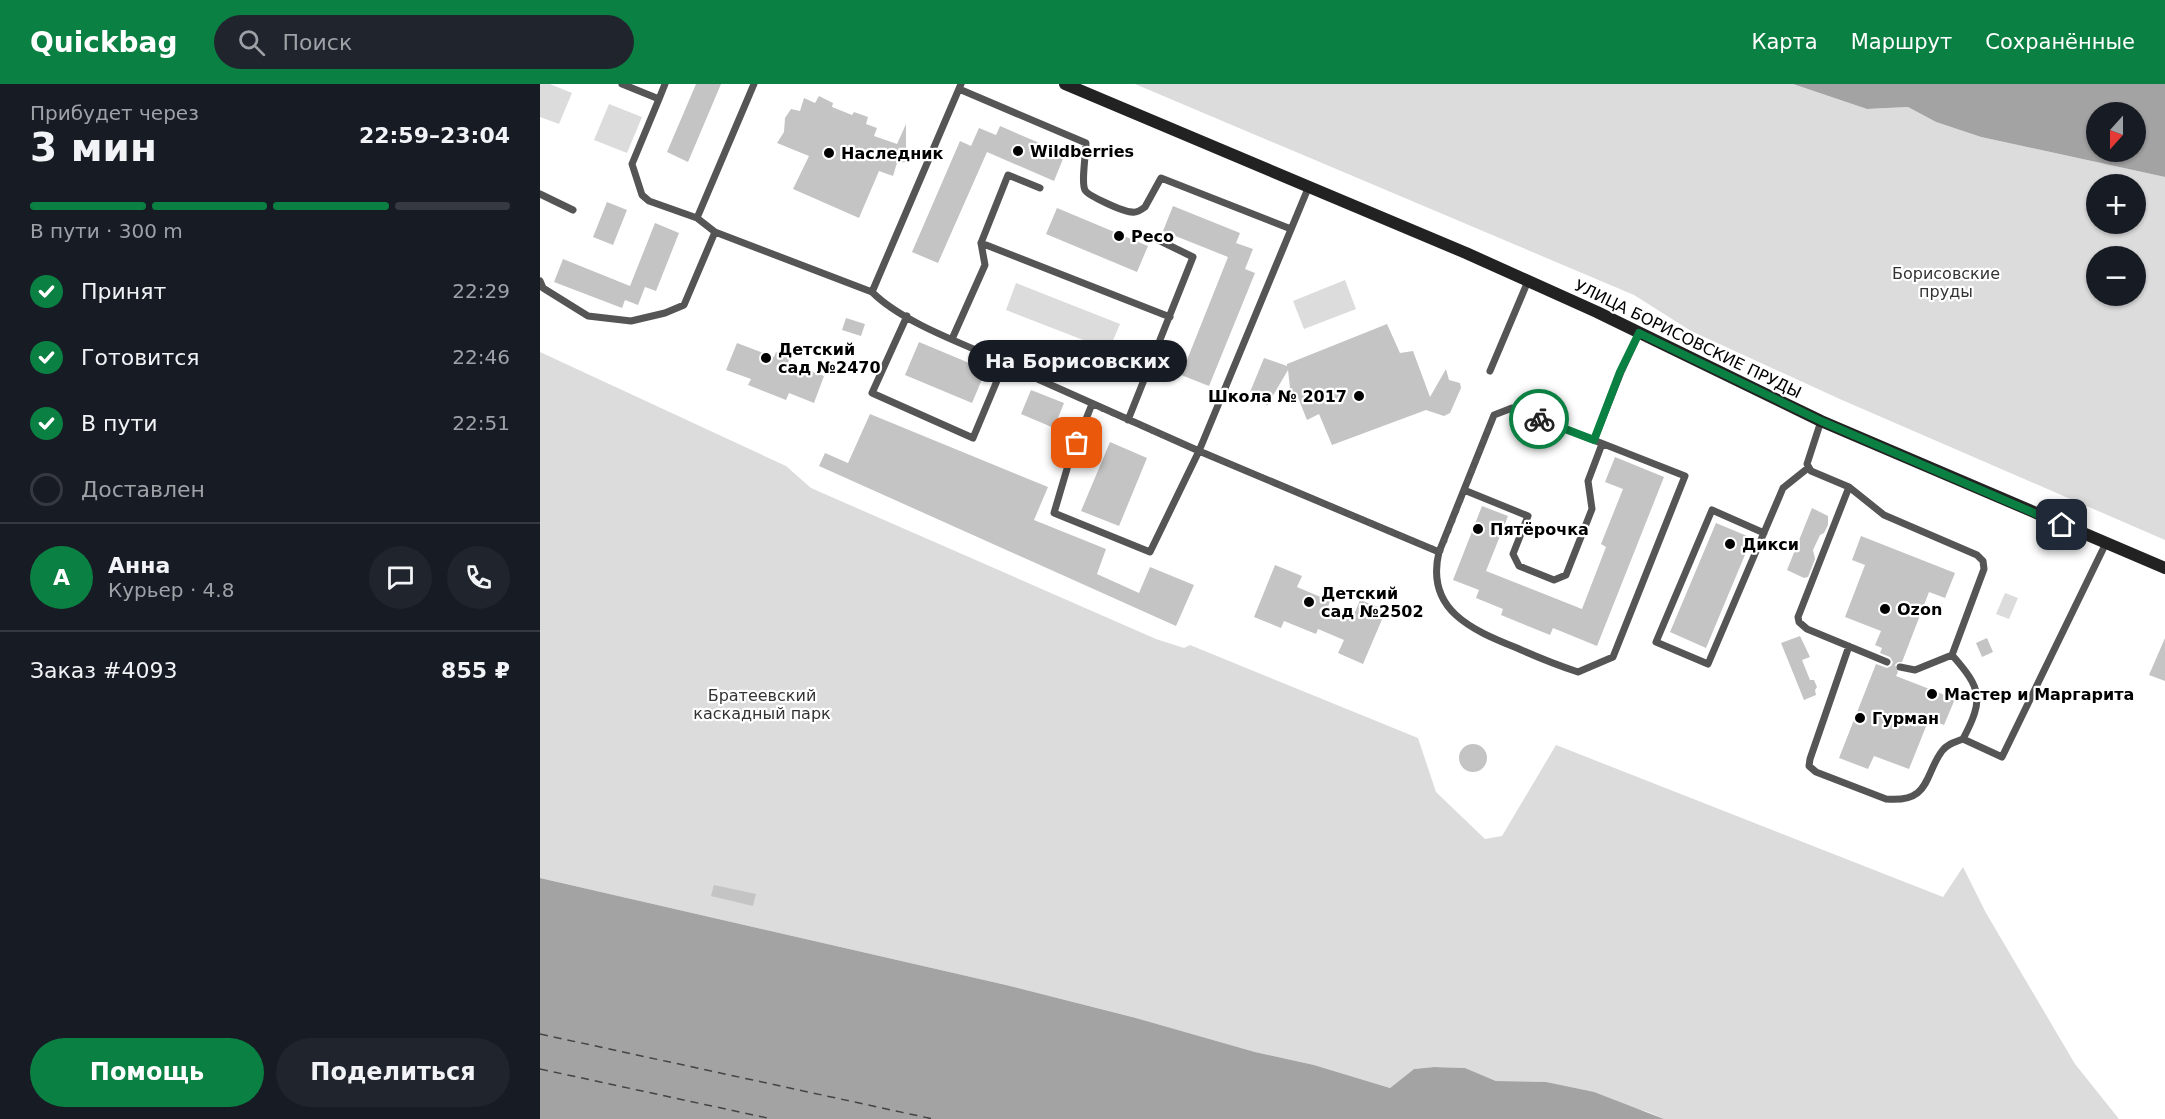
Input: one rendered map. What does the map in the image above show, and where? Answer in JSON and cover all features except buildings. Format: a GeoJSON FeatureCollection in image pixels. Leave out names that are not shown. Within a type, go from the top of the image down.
{"type":"FeatureCollection","features":[{"type":"Feature","properties":{"kind":"main road","name":"УЛИЦА БОРИСОВСКИЕ ПРУДЫ"},"geometry":{"type":"LineString","coordinates":[[1065,84],[1528,281],[1821,421],[2165,568]]}},
{"type":"Feature","properties":{"kind":"lane"},"geometry":{"type":"LineString","coordinates":[[622,84],[659,99]]}},
{"type":"Feature","properties":{"kind":"lane"},"geometry":{"type":"LineString","coordinates":[[665,84],[632,164],[642,195],[649,201],[698,218],[715,232],[872,292],[879,299],[907,316],[1004,364],[1199,451],[1440,552]]}},
{"type":"Feature","properties":{"kind":"lane"},"geometry":{"type":"LineString","coordinates":[[698,218],[754,84]]}},
{"type":"Feature","properties":{"kind":"lane"},"geometry":{"type":"LineString","coordinates":[[872,292],[960,86],[1086,143],[1083,183],[1085,192],[1091,196],[1131,212],[1141,210],[1161,178],[1291,229]]}},
{"type":"Feature","properties":{"kind":"lane"},"geometry":{"type":"LineString","coordinates":[[952,339],[985,265],[981,243],[1008,175],[1040,188]]}},
{"type":"Feature","properties":{"kind":"lane"},"geometry":{"type":"LineString","coordinates":[[1092,404],[1054,513],[1150,552],[1199,451],[1309,186]]}},
{"type":"Feature","properties":{"kind":"lane"},"geometry":{"type":"LineString","coordinates":[[540,194],[573,210]]}},
{"type":"Feature","properties":{"kind":"lane"},"geometry":{"type":"LineString","coordinates":[[540,281],[543,288],[588,316],[631,321],[665,313],[684,305],[715,232]]}},
{"type":"Feature","properties":{"kind":"lane"},"geometry":{"type":"LineString","coordinates":[[1128,420],[1193,257],[1156,239]]}},
{"type":"Feature","properties":{"kind":"lane"},"geometry":{"type":"LineString","coordinates":[[981,243],[1170,317]]}},
{"type":"Feature","properties":{"kind":"lane"},"geometry":{"type":"LineString","coordinates":[[1490,371],[1528,281]]}},
{"type":"Feature","properties":{"kind":"lane"},"geometry":{"type":"LineString","coordinates":[[907,316],[872,393],[973,438],[1004,364]]}},
{"type":"Feature","properties":{"kind":"lane"},"geometry":{"type":"LineString","coordinates":[[1594,440],[1620,372],[1639,333]]}},
{"type":"Feature","properties":{"kind":"lane"},"geometry":{"type":"LineString","coordinates":[[1512,408],[1594,440],[1685,476],[1613,657],[1578,672],[1480,634],[1460,620],[1444,600],[1437,585],[1436,568],[1440,552],[1494,415],[1512,408]]}},
{"type":"Feature","properties":{"kind":"lane"},"geometry":{"type":"LineString","coordinates":[[1821,421],[1807,464],[1811,471],[1849,487],[1884,515],[1977,555],[1983,561],[1984,569],[1952,655],[1915,670],[1900,667]]}},
{"type":"Feature","properties":{"kind":"lane"},"geometry":{"type":"LineString","coordinates":[[1464,490],[1528,516],[1513,554],[1519,566],[1554,580],[1566,575],[1592,508],[1588,481],[1602,444]]}},
{"type":"Feature","properties":{"kind":"lane"},"geometry":{"type":"LineString","coordinates":[[1764,532],[1712,510],[1656,642],[1708,664],[1783,488],[1808,468]]}},
{"type":"Feature","properties":{"kind":"lane"},"geometry":{"type":"LineString","coordinates":[[1849,487],[1798,617],[1802,626],[1807,630],[1887,662]]}},
{"type":"Feature","properties":{"kind":"lane"},"geometry":{"type":"LineString","coordinates":[[1849,646],[1809,759],[1809,766],[1816,772],[1886,799],[1899,800],[1910,796],[1926,785],[1941,751],[1948,744],[1963,739],[2002,757],[2106,543]]}},
{"type":"Feature","properties":{"kind":"lane"},"geometry":{"type":"LineString","coordinates":[[1952,655],[1968,673],[1976,688],[1978,701],[1972,722],[1963,739]]}},
{"type":"Feature","properties":{"kind":"green space"},"geometry":{"type":"Polygon","coordinates":[[[540,84],[550,84],[572,93],[559,124],[540,117],[540,84]]]}},
{"type":"Feature","properties":{"kind":"green space","name":"Борисовские пруды"},"geometry":{"type":"Polygon","coordinates":[[[1135,84],[1793,84],[1867,109],[1908,107],[1936,122],[1981,137],[2086,160],[2086,162],[2096,162],[2165,177],[2165,540],[1842,400],[1691,331],[1634,295],[1135,84]]]}},
{"type":"Feature","properties":{"kind":"green space"},"geometry":{"type":"Polygon","coordinates":[[[609,104],[642,117],[627,153],[594,140],[609,104]]]}},
{"type":"Feature","properties":{"kind":"green space"},"geometry":{"type":"Polygon","coordinates":[[[1345,280],[1356,309],[1304,329],[1293,301],[1345,280]]]}},
{"type":"Feature","properties":{"kind":"green space"},"geometry":{"type":"Polygon","coordinates":[[[1016,283],[1120,324],[1109,350],[1006,310],[1016,283]]]}},
{"type":"Feature","properties":{"kind":"green space","name":"Братеевский каскадный парк"},"geometry":{"type":"Polygon","coordinates":[[[540,352],[786,466],[811,488],[1156,639],[1184,648],[1190,645],[1418,738],[1436,792],[1485,839],[1502,836],[1556,745],[1943,897],[1963,867],[1986,913],[2075,1064],[2119,1119],[1664,1119],[1648,1112],[1546,1082],[1496,1081],[1465,1068],[1414,1069],[1390,1088],[1314,1065],[1255,1052],[1136,1018],[1006,985],[540,878],[540,352]]]}},
{"type":"Feature","properties":{"kind":"green space"},"geometry":{"type":"Polygon","coordinates":[[[2005,593],[2018,598],[2009,619],[1996,614],[2005,593]]]}},
{"type":"Feature","properties":{"kind":"shaded area"},"geometry":{"type":"Polygon","coordinates":[[[1793,84],[2165,84],[2165,177],[2096,162],[2146,162],[2146,102],[2086,102],[2086,160],[1981,137],[1936,122],[1908,107],[1867,109],[1793,84]]]}},
{"type":"Feature","properties":{"kind":"shaded area"},"geometry":{"type":"Polygon","coordinates":[[[540,878],[1006,985],[1136,1018],[1255,1052],[1314,1065],[1390,1088],[1414,1069],[1465,1068],[1496,1081],[1546,1082],[1594,1092],[1664,1119],[540,1119],[540,878]]]}},
{"type":"Feature","properties":{"kind":"ferry route"},"geometry":{"type":"LineString","coordinates":[[540,1034],[933,1119]]}},
{"type":"Feature","properties":{"kind":"ferry route"},"geometry":{"type":"LineString","coordinates":[[540,1069],[772,1119]]}},
{"type":"Feature","properties":{"kind":"way so far"},"geometry":{"type":"LineString","coordinates":[[1077,443],[1092,404],[1440,552],[1494,415],[1512,408],[1539,419]]}},
{"type":"Feature","properties":{"kind":"place","name":"Wildberries"},"geometry":{"type":"Point","coordinates":[1018,151]}},
{"type":"Feature","properties":{"kind":"place","name":"Наследник"},"geometry":{"type":"Point","coordinates":[829,153]}},
{"type":"Feature","properties":{"kind":"place","name":"Ресо"},"geometry":{"type":"Point","coordinates":[1119,236]}},
{"type":"Feature","properties":{"kind":"place","name":"Детский сад №2470"},"geometry":{"type":"Point","coordinates":[766,358]}},
{"type":"Feature","properties":{"kind":"place","name":"Школа № 2017"},"geometry":{"type":"Point","coordinates":[1359,396]}},
{"type":"Feature","properties":{"kind":"place","name":"На Борисовских"},"geometry":{"type":"Point","coordinates":[1077,443]}},
{"type":"Feature","properties":{"kind":"place","name":"Пятёрочка"},"geometry":{"type":"Point","coordinates":[1478,529]}},
{"type":"Feature","properties":{"kind":"place","name":"Дикси"},"geometry":{"type":"Point","coordinates":[1730,544]}},
{"type":"Feature","properties":{"kind":"place","name":"Детский сад №2502"},"geometry":{"type":"Point","coordinates":[1309,602]}},
{"type":"Feature","properties":{"kind":"place","name":"Ozon"},"geometry":{"type":"Point","coordinates":[1885,609]}},
{"type":"Feature","properties":{"kind":"place","name":"Мастер и Маргарита"},"geometry":{"type":"Point","coordinates":[1932,694]}},
{"type":"Feature","properties":{"kind":"place","name":"Гурман"},"geometry":{"type":"Point","coordinates":[1860,718]}},
{"type":"Feature","properties":{"kind":"route"},"geometry":{"type":"LineString","coordinates":[[1539,419],[1594,440],[1620,372],[1639,333],[1821,421],[2062,525]]}}]}
